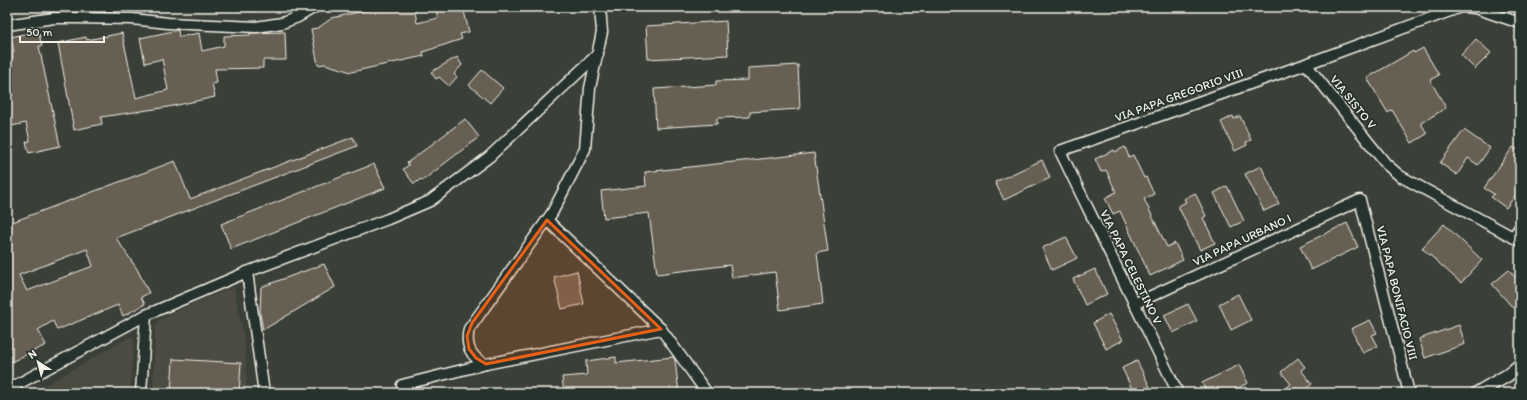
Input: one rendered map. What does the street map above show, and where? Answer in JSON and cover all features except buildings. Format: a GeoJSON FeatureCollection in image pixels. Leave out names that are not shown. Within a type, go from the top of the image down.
{"type":"FeatureCollection","features":[{"type":"Feature","properties":{"kind":"street"},"geometry":{"type":"LineString","coordinates":[[7,25],[54,18],[132,18],[168,23],[256,27],[282,23],[298,17],[315,7]]}},
{"type":"Feature","properties":{"kind":"street"},"geometry":{"type":"LineString","coordinates":[[486,364],[476,358],[469,348],[467,336],[469,329],[552,213],[585,149],[590,88],[602,32],[600,7]]}},
{"type":"Feature","properties":{"kind":"street"},"geometry":{"type":"LineString","coordinates":[[1306,64],[1462,7],[1475,8],[1520,23]]}},
{"type":"Feature","properties":{"kind":"street"},"geometry":{"type":"LineString","coordinates":[[7,390],[146,315],[246,272],[388,219],[430,201],[489,156],[598,54]]}},
{"type":"Feature","properties":{"kind":"street","name":"VIA PAPA GREGORIO VIII"},"geometry":{"type":"LineString","coordinates":[[1060,151],[1306,64]]}},
{"type":"Feature","properties":{"kind":"street","name":"VIA SISTO V"},"geometry":{"type":"LineString","coordinates":[[1306,64],[1386,164],[1400,176],[1516,239]]}},
{"type":"Feature","properties":{"kind":"street","name":"VIA PAPA CELESTINO V"},"geometry":{"type":"LineString","coordinates":[[1060,151],[1178,393]]}},
{"type":"Feature","properties":{"kind":"street","name":"VIA PAPA URBANO I"},"geometry":{"type":"LineString","coordinates":[[1134,304],[1360,200]]}},
{"type":"Feature","properties":{"kind":"street","name":"VIA PAPA BONIFACIO VIII"},"geometry":{"type":"LineString","coordinates":[[1360,200],[1409,393]]}},
{"type":"Feature","properties":{"kind":"street"},"geometry":{"type":"LineString","coordinates":[[547,220],[661,329],[707,393]]}},
{"type":"Feature","properties":{"kind":"street"},"geometry":{"type":"LineString","coordinates":[[1516,239],[1520,227]]}},
{"type":"Feature","properties":{"kind":"street"},"geometry":{"type":"LineString","coordinates":[[246,272],[264,393]]}},
{"type":"Feature","properties":{"kind":"street"},"geometry":{"type":"LineString","coordinates":[[141,393],[146,315]]}},
{"type":"Feature","properties":{"kind":"street"},"geometry":{"type":"LineString","coordinates":[[402,385],[486,364],[661,329]]}},
{"type":"Feature","properties":{"kind":"street"},"geometry":{"type":"LineString","coordinates":[[1477,393],[1508,375],[1520,365]]}},
{"type":"Feature","properties":{"kind":"highlighted area"},"geometry":{"type":"Polygon","coordinates":[[[547,220],[661,329],[486,364],[476,358],[469,349],[467,336],[472,323],[547,220]]]}},
{"type":"Feature","properties":{"kind":"shaded area"},"geometry":{"type":"Polygon","coordinates":[[[234,287],[245,345],[247,393],[153,393],[155,327],[159,320],[194,303],[234,287]]]}},
{"type":"Feature","properties":{"kind":"shaded area"},"geometry":{"type":"Polygon","coordinates":[[[131,336],[134,339],[130,393],[32,393],[131,336]]]}},
{"type":"Feature","properties":{"kind":"waterway"},"geometry":{"type":"LineString","coordinates":[[216,7],[253,10],[283,7]]}}]}
